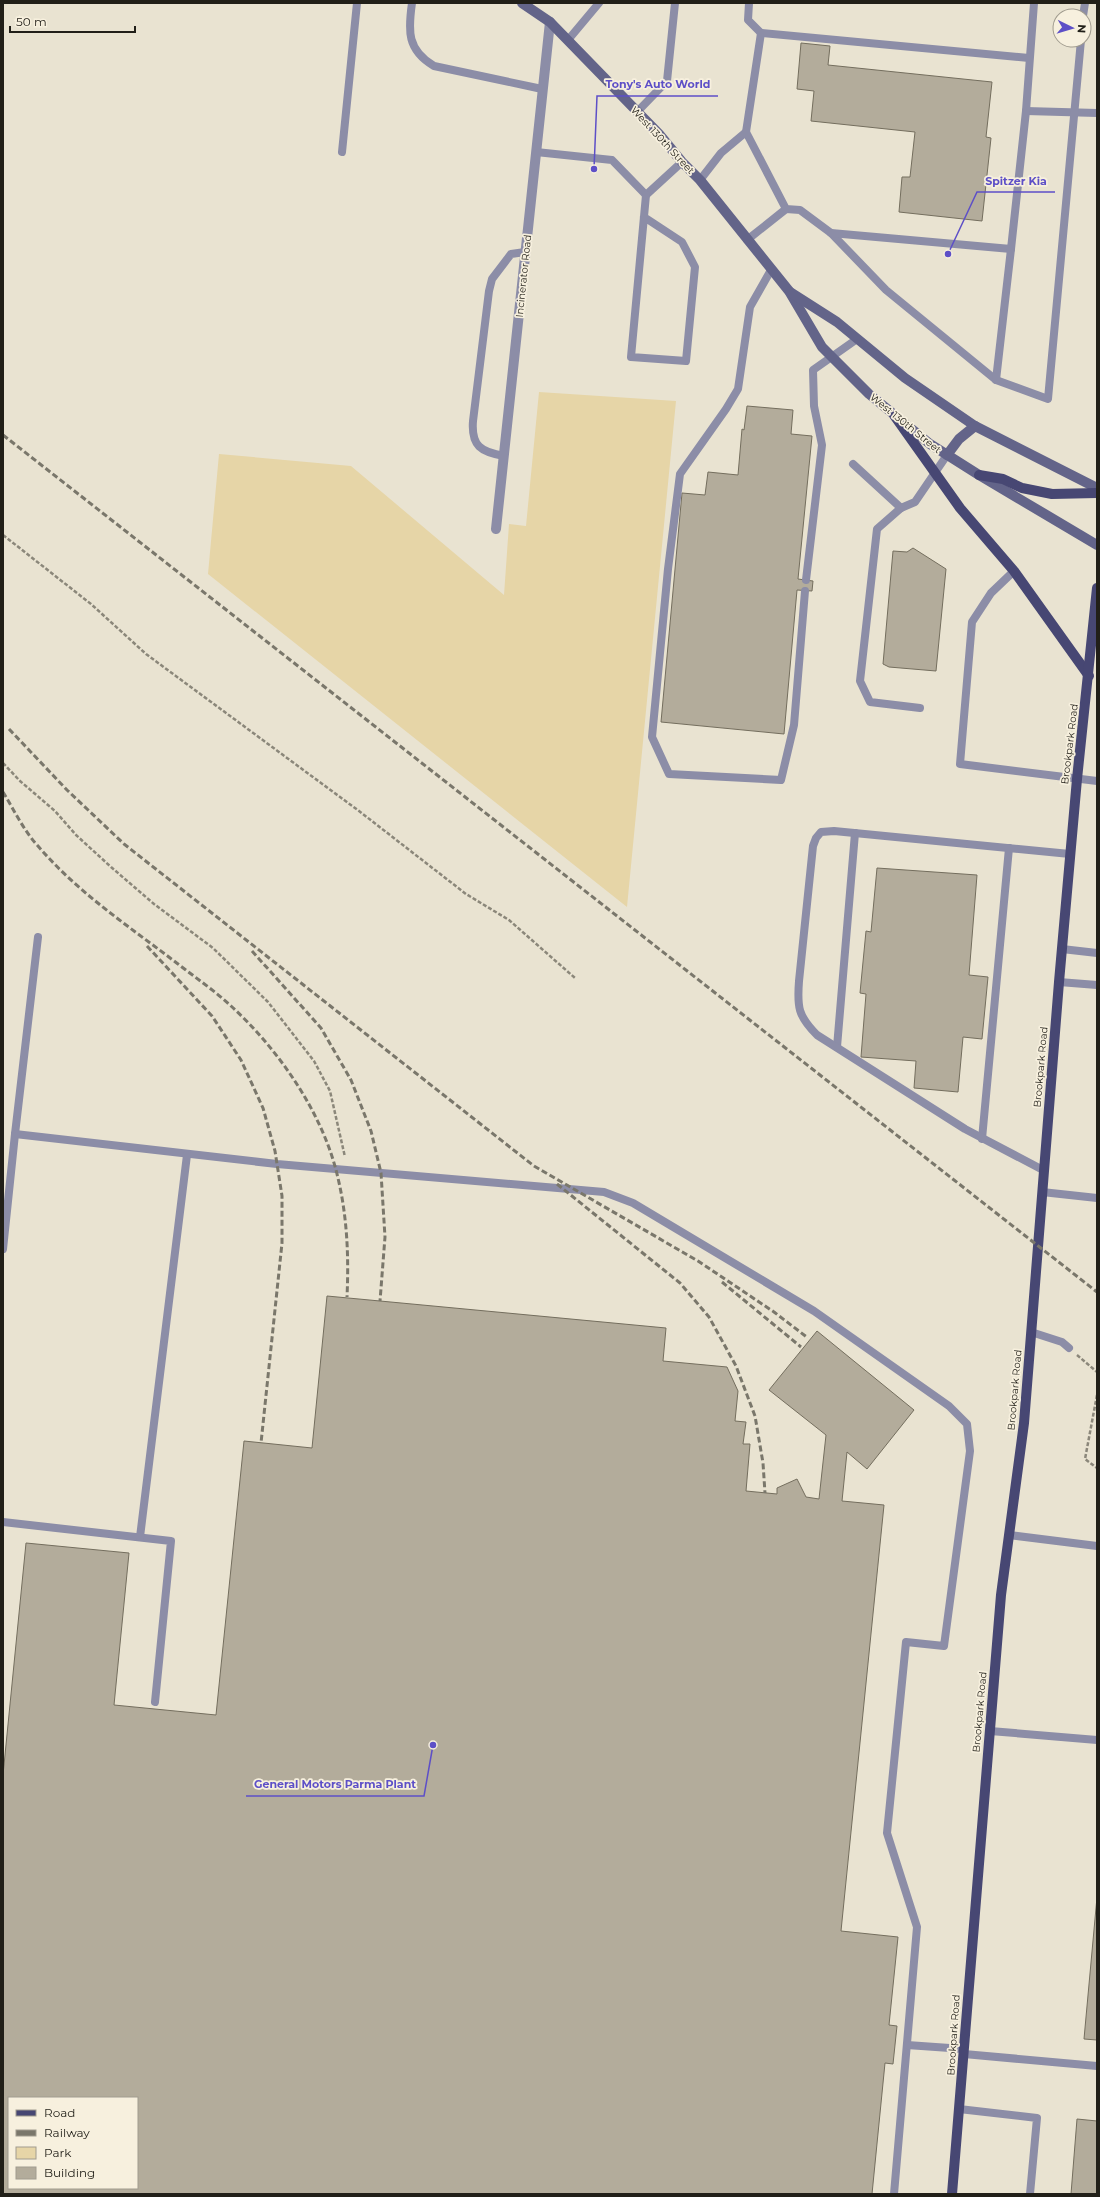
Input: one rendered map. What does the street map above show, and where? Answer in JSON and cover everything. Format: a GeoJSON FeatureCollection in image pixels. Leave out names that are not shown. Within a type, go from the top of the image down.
{"type":"FeatureCollection","features":[{"type":"Feature","properties":{"kind":"main road","name":"West 130th Street"},"geometry":{"type":"LineString","coordinates":[[522,3],[550,22],[700,180],[789,291],[822,347],[870,394],[930,444],[1097,545]]}},
{"type":"Feature","properties":{"kind":"main road","name":"West 130th Street"},"geometry":{"type":"LineString","coordinates":[[789,291],[837,322],[905,378],[975,426],[1097,488]]}},
{"type":"Feature","properties":{"kind":"main road"},"geometry":{"type":"LineString","coordinates":[[894,414],[960,508],[1014,571],[1089,676],[1097,663]]}},
{"type":"Feature","properties":{"kind":"main road"},"geometry":{"type":"LineString","coordinates":[[947,455],[959,439],[975,426]]}},
{"type":"Feature","properties":{"kind":"main road"},"geometry":{"type":"LineString","coordinates":[[979,475],[1003,479],[1022,488],[1052,494],[1097,493]]}},
{"type":"Feature","properties":{"kind":"main road","name":"Brookpark Road"},"geometry":{"type":"LineString","coordinates":[[952,2194],[1001,1595],[1024,1423],[1043,1170],[1070,854],[1097,588]]}},
{"type":"Feature","properties":{"kind":"street","name":"Incinerator Road"},"geometry":{"type":"LineString","coordinates":[[496,529],[550,22]]}},
{"type":"Feature","properties":{"kind":"lane"},"geometry":{"type":"LineString","coordinates":[[342,152],[357,3]]}},
{"type":"Feature","properties":{"kind":"lane"},"geometry":{"type":"LineString","coordinates":[[412,3],[410,37],[415,51],[423,60],[434,66],[542,89]]}},
{"type":"Feature","properties":{"kind":"lane"},"geometry":{"type":"LineString","coordinates":[[568,40],[599,3]]}},
{"type":"Feature","properties":{"kind":"lane"},"geometry":{"type":"LineString","coordinates":[[637,112],[667,81],[675,3]]}},
{"type":"Feature","properties":{"kind":"lane"},"geometry":{"type":"LineString","coordinates":[[749,3],[748,20],[761,33],[1029,58]]}},
{"type":"Feature","properties":{"kind":"lane"},"geometry":{"type":"LineString","coordinates":[[996,380],[1026,111],[1034,3]]}},
{"type":"Feature","properties":{"kind":"lane"},"geometry":{"type":"LineString","coordinates":[[761,33],[746,132],[786,209]]}},
{"type":"Feature","properties":{"kind":"lane"},"geometry":{"type":"LineString","coordinates":[[747,240],[786,209],[800,210],[831,234],[886,290],[996,380],[1048,399],[1073,111],[1080,48]]}},
{"type":"Feature","properties":{"kind":"lane"},"geometry":{"type":"LineString","coordinates":[[1026,111],[1073,111],[1097,113]]}},
{"type":"Feature","properties":{"kind":"lane"},"geometry":{"type":"LineString","coordinates":[[700,180],[721,153],[746,132]]}},
{"type":"Feature","properties":{"kind":"lane"},"geometry":{"type":"LineString","coordinates":[[536,152],[612,160],[646,195]]}},
{"type":"Feature","properties":{"kind":"lane"},"geometry":{"type":"LineString","coordinates":[[644,217],[682,242],[696,267],[686,361],[632,357],[644,217],[646,195],[682,162]]}},
{"type":"Feature","properties":{"kind":"lane"},"geometry":{"type":"LineString","coordinates":[[831,234],[1011,250]]}},
{"type":"Feature","properties":{"kind":"lane"},"geometry":{"type":"LineString","coordinates":[[504,456],[489,453],[476,444],[472,434],[473,421],[492,279],[511,254],[526,252]]}},
{"type":"Feature","properties":{"kind":"lane"},"geometry":{"type":"LineString","coordinates":[[771,270],[750,307],[738,389],[726,410],[680,474],[668,569],[652,737],[669,774],[781,780],[794,725],[805,590]]}},
{"type":"Feature","properties":{"kind":"lane"},"geometry":{"type":"LineString","coordinates":[[806,580],[822,445],[814,406],[813,370],[858,339]]}},
{"type":"Feature","properties":{"kind":"lane"},"geometry":{"type":"LineString","coordinates":[[920,708],[870,702],[860,681],[877,529],[901,508],[915,502],[947,455]]}},
{"type":"Feature","properties":{"kind":"lane"},"geometry":{"type":"LineString","coordinates":[[853,464],[901,508]]}},
{"type":"Feature","properties":{"kind":"lane"},"geometry":{"type":"LineString","coordinates":[[1014,571],[992,593],[972,622],[960,764],[1097,781]]}},
{"type":"Feature","properties":{"kind":"lane"},"geometry":{"type":"LineString","coordinates":[[1043,1170],[982,1139],[817,1035],[805,1024],[799,1012],[797,1002],[798,981],[812,846],[821,832],[855,833],[1070,854]]}},
{"type":"Feature","properties":{"kind":"lane"},"geometry":{"type":"LineString","coordinates":[[837,1047],[855,833]]}},
{"type":"Feature","properties":{"kind":"lane"},"geometry":{"type":"LineString","coordinates":[[982,1139],[1009,848]]}},
{"type":"Feature","properties":{"kind":"lane"},"geometry":{"type":"LineString","coordinates":[[3,1249],[38,937]]}},
{"type":"Feature","properties":{"kind":"lane"},"geometry":{"type":"LineString","coordinates":[[1062,949],[1097,953]]}},
{"type":"Feature","properties":{"kind":"lane"},"geometry":{"type":"LineString","coordinates":[[1059,982],[1097,985]]}},
{"type":"Feature","properties":{"kind":"lane"},"geometry":{"type":"LineString","coordinates":[[15,1134],[187,1155],[604,1192],[634,1203],[814,1311],[949,1406],[967,1424],[970,1451],[944,1646],[906,1642],[887,1833],[917,1927],[894,2194]]}},
{"type":"Feature","properties":{"kind":"lane"},"geometry":{"type":"LineString","coordinates":[[140,1537],[187,1155]]}},
{"type":"Feature","properties":{"kind":"lane"},"geometry":{"type":"LineString","coordinates":[[1042,1192],[1097,1198]]}},
{"type":"Feature","properties":{"kind":"lane"},"geometry":{"type":"LineString","coordinates":[[1030,1332],[1062,1342],[1069,1348]]}},
{"type":"Feature","properties":{"kind":"lane"},"geometry":{"type":"LineString","coordinates":[[3,1522],[171,1541],[155,1702]]}},
{"type":"Feature","properties":{"kind":"lane"},"geometry":{"type":"LineString","coordinates":[[1009,1536],[1097,1546]]}},
{"type":"Feature","properties":{"kind":"lane"},"geometry":{"type":"LineString","coordinates":[[990,1731],[1097,1740]]}},
{"type":"Feature","properties":{"kind":"lane"},"geometry":{"type":"LineString","coordinates":[[907,2045],[1097,2066]]}},
{"type":"Feature","properties":{"kind":"lane"},"geometry":{"type":"LineString","coordinates":[[960,2109],[1038,2118],[1030,2194]]}},
{"type":"Feature","properties":{"kind":"path"},"geometry":{"type":"LineString","coordinates":[[3,535],[91,604],[146,654],[359,811],[466,894],[509,920],[575,978]]}},
{"type":"Feature","properties":{"kind":"path"},"geometry":{"type":"LineString","coordinates":[[3,763],[20,781],[55,811],[76,835],[110,867],[154,904],[213,948],[268,1002],[314,1061],[330,1091],[345,1151],[345,1170]]}},
{"type":"Feature","properties":{"kind":"path"},"geometry":{"type":"LineString","coordinates":[[1069,1348],[1097,1372]]}},
{"type":"Feature","properties":{"kind":"path"},"geometry":{"type":"LineString","coordinates":[[1097,1396],[1085,1459],[1097,1468]]}},
{"type":"Feature","properties":{"kind":"green space"},"geometry":{"type":"Polygon","coordinates":[[[539,392],[676,401],[627,907],[208,574],[219,454],[351,466],[504,595],[509,524],[526,526],[539,392]]]}},
{"type":"Feature","properties":{"kind":"building"},"geometry":{"type":"Polygon","coordinates":[[[801,43],[830,46],[828,65],[992,82],[986,137],[991,138],[982,221],[899,212],[902,177],[910,177],[915,132],[811,121],[814,91],[797,89],[801,43]]]}},
{"type":"Feature","properties":{"kind":"building"},"geometry":{"type":"Polygon","coordinates":[[[747,406],[793,410],[791,434],[812,436],[798,579],[813,581],[812,591],[797,590],[784,734],[661,722],[682,493],[705,495],[708,472],[738,475],[742,429],[744,430],[747,406]]]}},
{"type":"Feature","properties":{"kind":"building"},"geometry":{"type":"Polygon","coordinates":[[[913,548],[946,569],[936,671],[889,667],[883,664],[893,551],[907,552],[913,548]]]}},
{"type":"Feature","properties":{"kind":"building"},"geometry":{"type":"Polygon","coordinates":[[[877,868],[977,875],[969,975],[988,977],[982,1039],[963,1037],[958,1092],[914,1088],[916,1061],[861,1057],[866,994],[860,993],[866,931],[871,932],[877,868]]]}},
{"type":"Feature","properties":{"kind":"building"},"geometry":{"type":"Polygon","coordinates":[[[327,1296],[666,1328],[663,1361],[727,1367],[738,1391],[735,1421],[746,1422],[743,1444],[750,1444],[746,1491],[777,1494],[777,1488],[797,1479],[806,1497],[819,1499],[826,1435],[769,1390],[817,1331],[914,1410],[867,1469],[847,1452],[842,1501],[884,1505],[841,1931],[898,1937],[889,2025],[897,2026],[893,2064],[885,2063],[872,2194],[3,2194],[3,1775],[26,1543],[129,1553],[114,1705],[216,1715],[244,1441],[312,1448],[327,1296]]]}},
{"type":"Feature","properties":{"kind":"building"},"geometry":{"type":"Polygon","coordinates":[[[1097,1897],[1097,2040],[1084,2039],[1097,1897]]]}},
{"type":"Feature","properties":{"kind":"building"},"geometry":{"type":"Polygon","coordinates":[[[1077,2119],[1097,2121],[1097,2194],[1071,2194],[1077,2119]]]}},
{"type":"Feature","properties":{"kind":"railway"},"geometry":{"type":"LineString","coordinates":[[3,435],[1097,1292]]}},
{"type":"Feature","properties":{"kind":"railway"},"geometry":{"type":"LineString","coordinates":[[9,729],[67,790],[124,844],[534,1166],[698,1261],[774,1312],[808,1338]]}},
{"type":"Feature","properties":{"kind":"railway"},"geometry":{"type":"LineString","coordinates":[[3,792],[28,834],[70,879],[105,909],[231,1006],[265,1041],[295,1081],[308,1102],[329,1147],[340,1186],[345,1217],[348,1265],[347,1297]]}},
{"type":"Feature","properties":{"kind":"railway"},"geometry":{"type":"LineString","coordinates":[[147,946],[212,1016],[241,1060],[263,1108],[275,1151],[282,1196],[282,1243],[261,1443]]}},
{"type":"Feature","properties":{"kind":"railway"},"geometry":{"type":"LineString","coordinates":[[252,951],[321,1028],[351,1080],[371,1131],[381,1173],[385,1237],[380,1301]]}},
{"type":"Feature","properties":{"kind":"railway"},"geometry":{"type":"LineString","coordinates":[[557,1184],[680,1283],[709,1317],[736,1366],[755,1416],[763,1463],[765,1493]]}},
{"type":"Feature","properties":{"kind":"railway"},"geometry":{"type":"LineString","coordinates":[[722,1282],[801,1347]]}},
{"type":"Feature","properties":{"kind":"place","name":"Tony's Auto World"},"geometry":{"type":"Point","coordinates":[594,169]}},
{"type":"Feature","properties":{"kind":"place","name":"Spitzer Kia"},"geometry":{"type":"Point","coordinates":[948,254]}},
{"type":"Feature","properties":{"kind":"place","name":"General Motors Parma Plant"},"geometry":{"type":"Point","coordinates":[433,1745]}}]}
